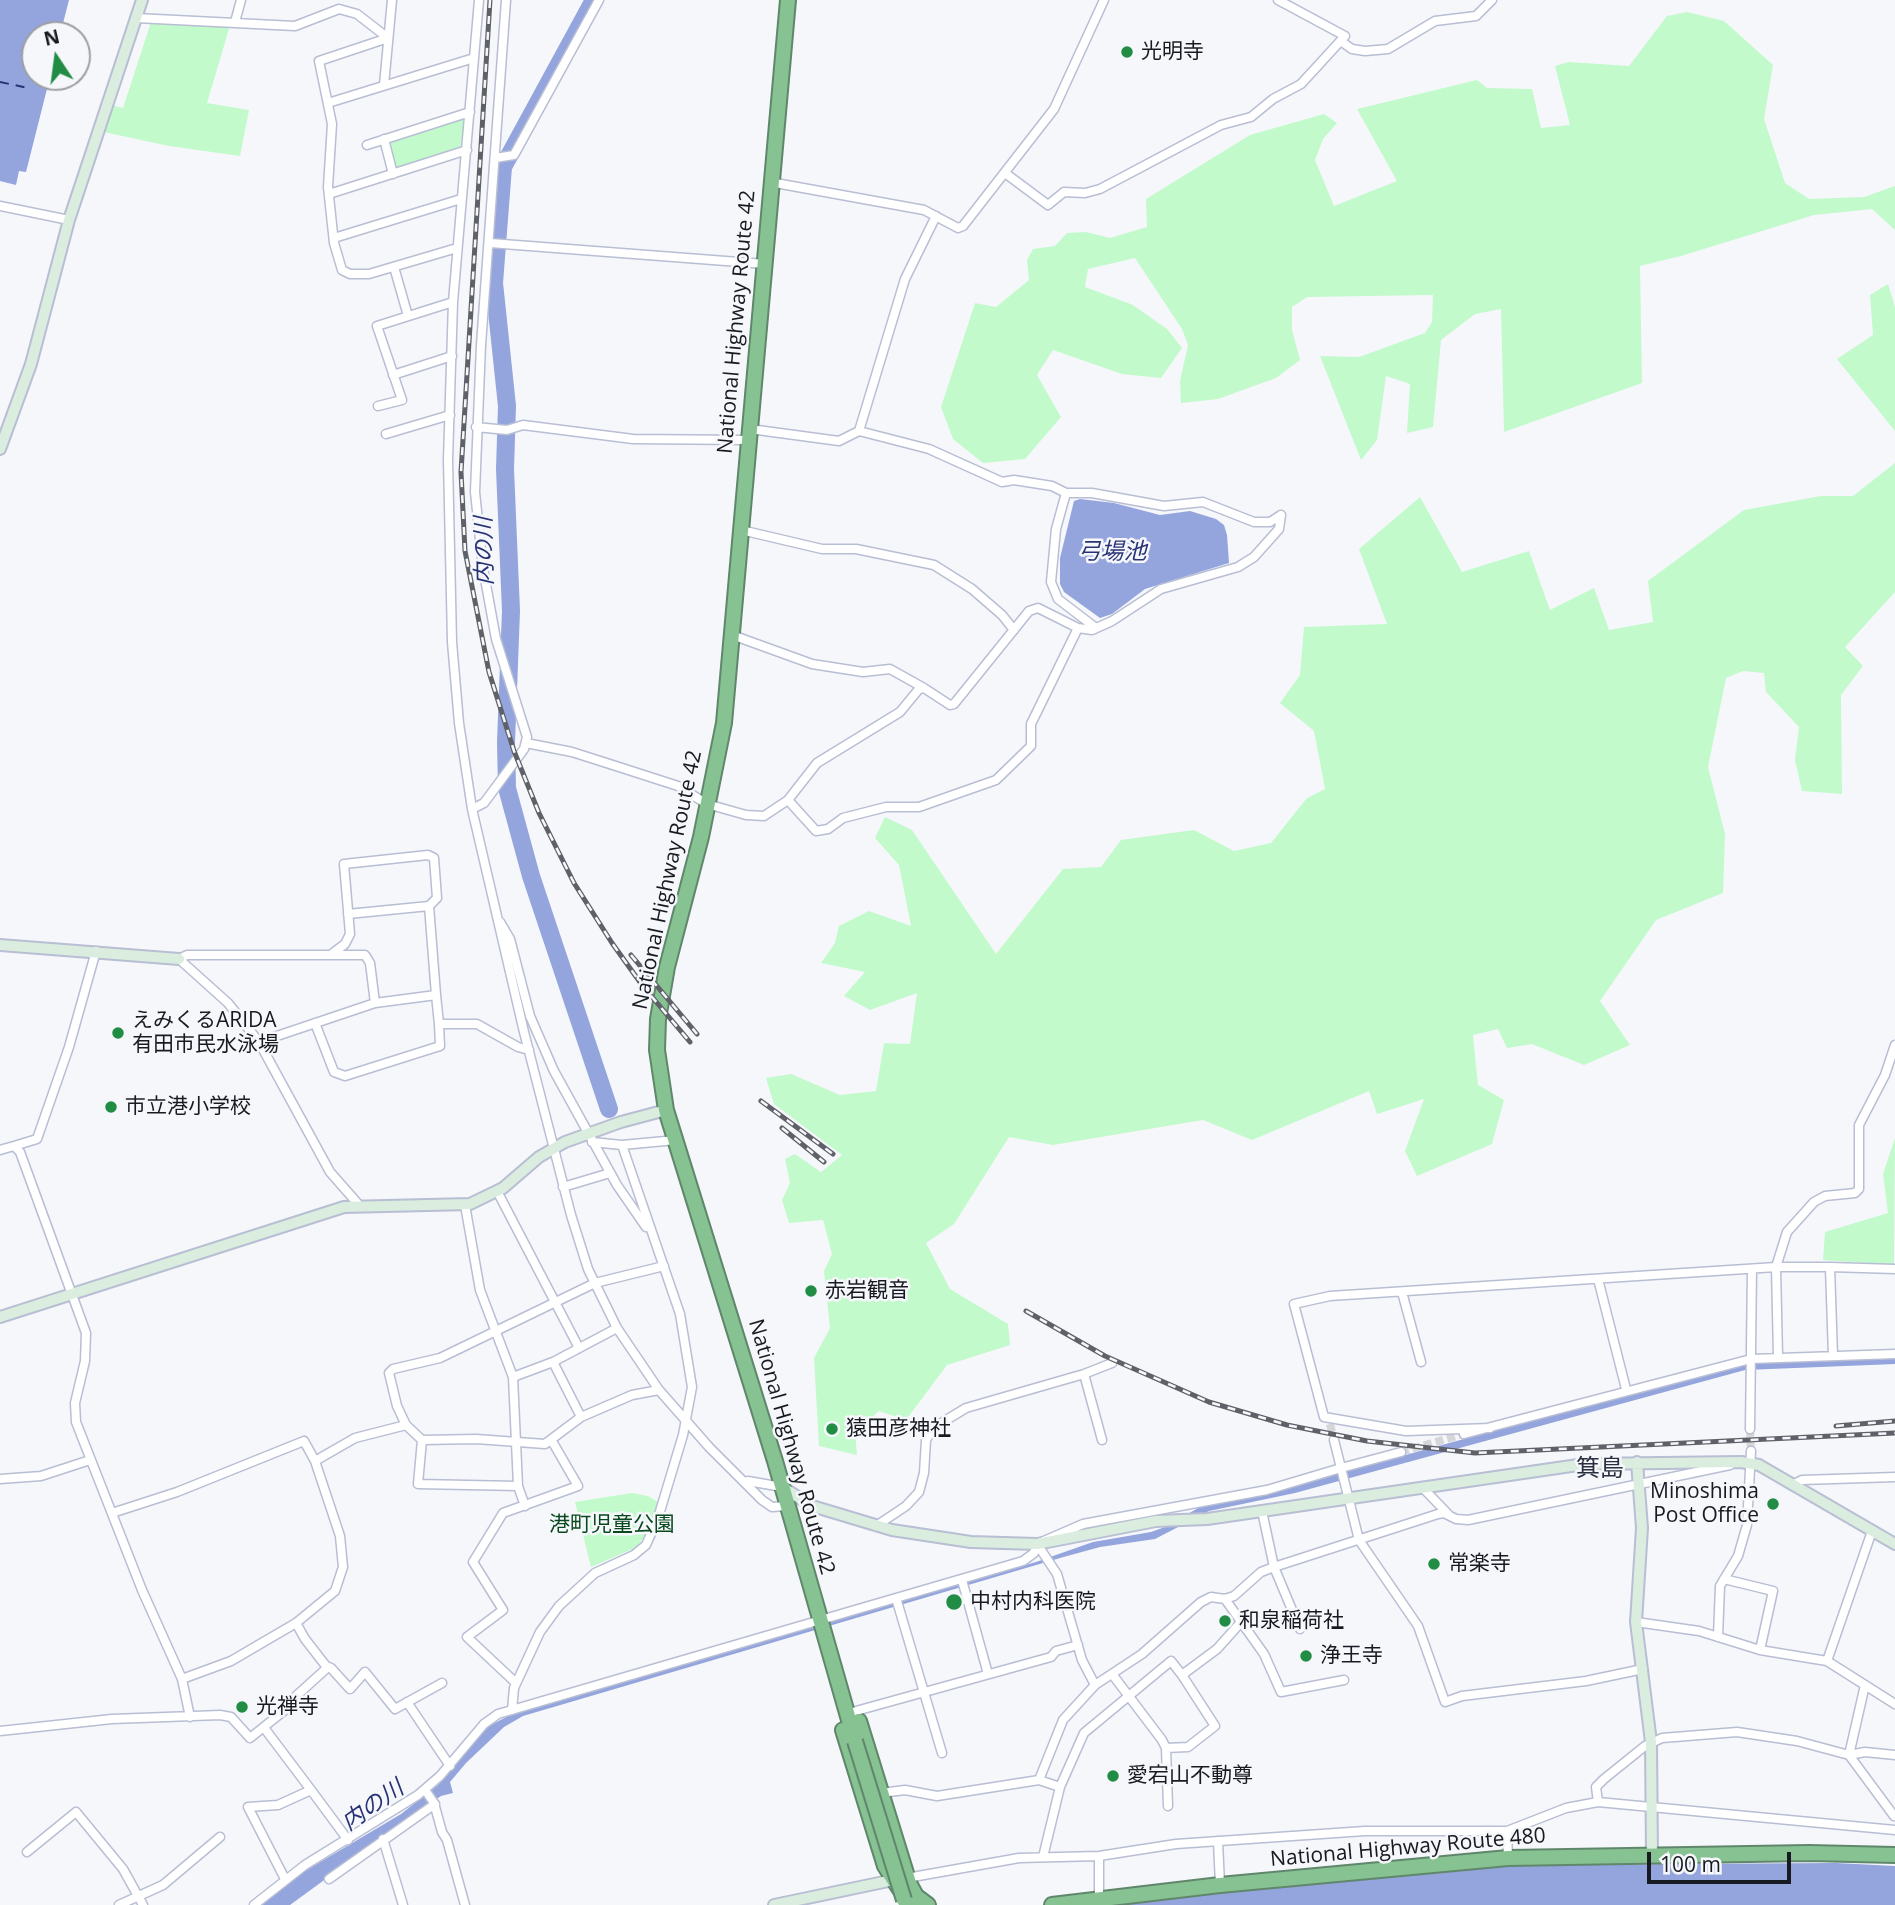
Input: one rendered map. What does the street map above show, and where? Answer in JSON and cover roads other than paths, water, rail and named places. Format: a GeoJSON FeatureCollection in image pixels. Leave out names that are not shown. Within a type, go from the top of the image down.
{"type":"FeatureCollection","features":[{"type":"Feature","properties":{"kind":"highway","name":"National Highway Route 42"},"geometry":{"type":"LineString","coordinates":[[784,0],[765,264],[724,723],[667,967],[658,1019],[659,1076],[666,1110],[906,1905]]}},
{"type":"Feature","properties":{"kind":"highway"},"geometry":{"type":"LineString","coordinates":[[820,1620],[856,1711],[882,1796],[900,1879],[918,1905]]}},
{"type":"Feature","properties":{"kind":"highway"},"geometry":{"type":"LineString","coordinates":[[820,1620],[882,1860],[916,1896],[929,1905]]}},
{"type":"Feature","properties":{"kind":"highway","name":"National Highway Route 480"},"geometry":{"type":"LineString","coordinates":[[1052,1905],[1220,1885],[1508,1858],[1809,1853],[1895,1855]]}},
{"type":"Feature","properties":{"kind":"street"},"geometry":{"type":"LineString","coordinates":[[0,449],[31,364],[69,220],[142,0]]}},
{"type":"Feature","properties":{"kind":"street"},"geometry":{"type":"LineString","coordinates":[[235,22],[241,0]]}},
{"type":"Feature","properties":{"kind":"street"},"geometry":{"type":"LineString","coordinates":[[384,85],[392,0]]}},
{"type":"Feature","properties":{"kind":"street"},"geometry":{"type":"LineString","coordinates":[[479,0],[453,302],[449,525],[452,642],[459,723],[472,809],[495,914],[582,1252],[617,1328],[659,1390],[769,1506],[787,1509],[812,1506]]}},
{"type":"Feature","properties":{"kind":"street"},"geometry":{"type":"LineString","coordinates":[[506,0],[476,428],[475,492],[483,568],[496,639],[526,743]]}},
{"type":"Feature","properties":{"kind":"street"},"geometry":{"type":"LineString","coordinates":[[495,158],[514,155],[599,0]]}},
{"type":"Feature","properties":{"kind":"street"},"geometry":{"type":"LineString","coordinates":[[770,182],[924,210],[958,228],[962,226],[1054,109],[1104,0]]}},
{"type":"Feature","properties":{"kind":"street"},"geometry":{"type":"LineString","coordinates":[[1005,173],[1048,205],[1064,192],[1093,192],[1221,125],[1251,117],[1273,99],[1301,84],[1345,36],[1278,0]]}},
{"type":"Feature","properties":{"kind":"street"},"geometry":{"type":"LineString","coordinates":[[1342,41],[1352,48],[1365,51],[1388,49],[1435,21],[1476,16],[1492,0]]}},
{"type":"Feature","properties":{"kind":"street"},"geometry":{"type":"LineString","coordinates":[[136,18],[295,26],[339,9],[357,13],[388,38]]}},
{"type":"Feature","properties":{"kind":"street"},"geometry":{"type":"LineString","coordinates":[[388,38],[318,61],[332,134],[329,194],[334,238],[345,273],[369,274],[457,248]]}},
{"type":"Feature","properties":{"kind":"street"},"geometry":{"type":"LineString","coordinates":[[328,103],[474,58]]}},
{"type":"Feature","properties":{"kind":"street"},"geometry":{"type":"LineString","coordinates":[[367,145],[470,112]]}},
{"type":"Feature","properties":{"kind":"street"},"geometry":{"type":"LineString","coordinates":[[384,139],[393,174]]}},
{"type":"Feature","properties":{"kind":"street"},"geometry":{"type":"LineString","coordinates":[[329,194],[467,150]]}},
{"type":"Feature","properties":{"kind":"street"},"geometry":{"type":"LineString","coordinates":[[334,238],[461,199]]}},
{"type":"Feature","properties":{"kind":"street"},"geometry":{"type":"LineString","coordinates":[[0,206],[69,220]]}},
{"type":"Feature","properties":{"kind":"street"},"geometry":{"type":"LineString","coordinates":[[859,431],[905,279],[936,216]]}},
{"type":"Feature","properties":{"kind":"street"},"geometry":{"type":"LineString","coordinates":[[490,243],[765,264]]}},
{"type":"Feature","properties":{"kind":"street"},"geometry":{"type":"LineString","coordinates":[[394,267],[408,316]]}},
{"type":"Feature","properties":{"kind":"street"},"geometry":{"type":"LineString","coordinates":[[378,406],[401,400],[377,326],[453,302]]}},
{"type":"Feature","properties":{"kind":"street"},"geometry":{"type":"LineString","coordinates":[[393,374],[452,356]]}},
{"type":"Feature","properties":{"kind":"street"},"geometry":{"type":"LineString","coordinates":[[386,434],[450,415]]}},
{"type":"Feature","properties":{"kind":"street"},"geometry":{"type":"LineString","coordinates":[[476,428],[507,430],[523,425],[634,439],[749,435],[839,441],[859,431],[929,449],[1002,482],[1014,480],[1052,486],[1066,493],[1092,493],[1164,506],[1203,502],[1254,522],[1270,522],[1281,515],[1279,529],[1254,557],[1238,567],[1161,589],[1097,628],[1078,628],[1038,608],[1029,611],[954,704],[950,705],[890,669],[863,672],[812,664],[732,635]]}},
{"type":"Feature","properties":{"kind":"street"},"geometry":{"type":"LineString","coordinates":[[1066,493],[1056,529],[1051,582],[1058,599],[1097,628]]}},
{"type":"Feature","properties":{"kind":"street"},"geometry":{"type":"LineString","coordinates":[[741,530],[822,549],[856,549],[934,565],[972,589],[1002,615],[1014,630]]}},
{"type":"Feature","properties":{"kind":"street"},"geometry":{"type":"LineString","coordinates":[[788,800],[816,831],[823,831],[843,818],[886,807],[912,809],[996,780],[1031,746],[1031,724],[1078,628]]}},
{"type":"Feature","properties":{"kind":"street"},"geometry":{"type":"LineString","coordinates":[[526,743],[572,752],[666,782],[707,804],[746,815],[764,816],[788,800],[817,763],[900,712],[919,689],[924,688]]}},
{"type":"Feature","properties":{"kind":"street"},"geometry":{"type":"LineString","coordinates":[[472,809],[484,803],[526,743]]}},
{"type":"Feature","properties":{"kind":"street"},"geometry":{"type":"LineString","coordinates":[[333,953],[348,939],[344,864],[428,855],[434,859],[438,898],[429,906],[348,914]]}},
{"type":"Feature","properties":{"kind":"street"},"geometry":{"type":"LineString","coordinates":[[315,1024],[334,1072],[345,1076],[440,1046],[429,906]]}},
{"type":"Feature","properties":{"kind":"street"},"geometry":{"type":"LineString","coordinates":[[495,914],[510,939],[536,1032],[589,1138],[654,1239]]}},
{"type":"Feature","properties":{"kind":"street"},"geometry":{"type":"LineString","coordinates":[[0,945],[179,959],[187,955],[333,953],[368,957],[375,1003]]}},
{"type":"Feature","properties":{"kind":"street"},"geometry":{"type":"LineString","coordinates":[[0,1150],[37,1139],[69,1047],[96,951]]}},
{"type":"Feature","properties":{"kind":"street"},"geometry":{"type":"LineString","coordinates":[[179,959],[228,1003],[259,1042],[330,1172],[359,1205]]}},
{"type":"Feature","properties":{"kind":"street"},"geometry":{"type":"LineString","coordinates":[[259,1042],[375,1003],[436,995]]}},
{"type":"Feature","properties":{"kind":"street"},"geometry":{"type":"LineString","coordinates":[[439,1024],[477,1024],[518,1047],[529,1050]]}},
{"type":"Feature","properties":{"kind":"street"},"geometry":{"type":"LineString","coordinates":[[1778,1357],[1776,1267],[1787,1232],[1814,1202],[1825,1196],[1859,1189],[1859,1125],[1888,1067],[1895,1045]]}},
{"type":"Feature","properties":{"kind":"street"},"geometry":{"type":"LineString","coordinates":[[0,1317],[320,1214],[359,1205],[465,1205],[497,1191],[554,1148],[666,1110]]}},
{"type":"Feature","properties":{"kind":"street"},"geometry":{"type":"LineString","coordinates":[[589,1138],[622,1145],[676,1140]]}},
{"type":"Feature","properties":{"kind":"street"},"geometry":{"type":"LineString","coordinates":[[512,1710],[511,1698],[516,1683],[540,1632],[559,1606],[595,1573],[634,1555],[646,1545],[658,1518],[686,1421],[691,1393],[690,1368],[678,1307],[622,1145]]}},
{"type":"Feature","properties":{"kind":"street"},"geometry":{"type":"LineString","coordinates":[[14,1146],[20,1152],[88,1341],[75,1414],[90,1460],[182,1679],[190,1717]]}},
{"type":"Feature","properties":{"kind":"street"},"geometry":{"type":"LineString","coordinates":[[563,1186],[610,1173]]}},
{"type":"Feature","properties":{"kind":"street"},"geometry":{"type":"LineString","coordinates":[[497,1191],[579,1348]]}},
{"type":"Feature","properties":{"kind":"street"},"geometry":{"type":"LineString","coordinates":[[465,1205],[480,1290],[513,1377],[518,1486],[525,1506]]}},
{"type":"Feature","properties":{"kind":"street"},"geometry":{"type":"LineString","coordinates":[[659,1390],[632,1395],[581,1417],[545,1444],[518,1441],[422,1440],[406,1425],[397,1406],[389,1373],[393,1369],[440,1358],[497,1333],[595,1283],[664,1266]]}},
{"type":"Feature","properties":{"kind":"street"},"geometry":{"type":"LineString","coordinates":[[1490,1428],[1406,1431],[1329,1421],[1324,1417],[1294,1304],[1330,1296],[1776,1267],[1895,1269]]}},
{"type":"Feature","properties":{"kind":"street"},"geometry":{"type":"LineString","coordinates":[[1830,1267],[1833,1356]]}},
{"type":"Feature","properties":{"kind":"street"},"geometry":{"type":"LineString","coordinates":[[1750,1429],[1752,1269]]}},
{"type":"Feature","properties":{"kind":"street"},"geometry":{"type":"LineString","coordinates":[[1598,1279],[1626,1390]]}},
{"type":"Feature","properties":{"kind":"street"},"geometry":{"type":"LineString","coordinates":[[1402,1292],[1421,1362]]}},
{"type":"Feature","properties":{"kind":"street"},"geometry":{"type":"LineString","coordinates":[[513,1377],[553,1362],[617,1328]]}},
{"type":"Feature","properties":{"kind":"street"},"geometry":{"type":"LineString","coordinates":[[1464,1434],[1751,1359],[1895,1354]]}},
{"type":"Feature","properties":{"kind":"street"},"geometry":{"type":"LineString","coordinates":[[553,1362],[581,1417]]}},
{"type":"Feature","properties":{"kind":"street"},"geometry":{"type":"LineString","coordinates":[[876,1526],[906,1506],[919,1492],[924,1473],[926,1440],[933,1427],[966,1408],[1084,1374],[1112,1363]]}},
{"type":"Feature","properties":{"kind":"street"},"geometry":{"type":"LineString","coordinates":[[1084,1374],[1102,1440]]}},
{"type":"Feature","properties":{"kind":"street"},"geometry":{"type":"LineString","coordinates":[[316,1461],[355,1438],[406,1425]]}},
{"type":"Feature","properties":{"kind":"street"},"geometry":{"type":"LineString","coordinates":[[422,1440],[418,1484],[518,1486]]}},
{"type":"Feature","properties":{"kind":"street"},"geometry":{"type":"LineString","coordinates":[[1334,1440],[1359,1541],[1418,1626],[1446,1702],[1461,1696],[1586,1681],[1643,1669]]}},
{"type":"Feature","properties":{"kind":"street"},"geometry":{"type":"LineString","coordinates":[[112,1513],[177,1492],[304,1441],[316,1461],[340,1536],[344,1567],[335,1591],[296,1623],[231,1661],[182,1679]]}},
{"type":"Feature","properties":{"kind":"street"},"geometry":{"type":"LineString","coordinates":[[516,1683],[467,1637],[503,1610],[473,1562],[503,1513],[578,1486],[552,1441]]}},
{"type":"Feature","properties":{"kind":"street"},"geometry":{"type":"LineString","coordinates":[[1718,1637],[1720,1586],[1738,1556],[1744,1539],[1746,1463],[1751,1451]]}},
{"type":"Feature","properties":{"kind":"street"},"geometry":{"type":"LineString","coordinates":[[1037,1544],[1101,1519],[1266,1490],[1401,1452]]}},
{"type":"Feature","properties":{"kind":"street"},"geometry":{"type":"LineString","coordinates":[[0,1479],[41,1476],[90,1460]]}},
{"type":"Feature","properties":{"kind":"street"},"geometry":{"type":"LineString","coordinates":[[1637,1462],[1642,1528],[1636,1622],[1651,1742],[1652,1856]]}},
{"type":"Feature","properties":{"kind":"street"},"geometry":{"type":"LineString","coordinates":[[740,1476],[756,1484],[775,1484],[812,1506],[876,1526],[949,1540],[1037,1544],[1156,1521],[1207,1519],[1585,1464],[1746,1463],[1794,1485],[1892,1540]]}},
{"type":"Feature","properties":{"kind":"street"},"geometry":{"type":"LineString","coordinates":[[1422,1487],[1456,1520],[1468,1520],[1746,1463]]}},
{"type":"Feature","properties":{"kind":"street"},"geometry":{"type":"LineString","coordinates":[[1794,1485],[1802,1480],[1895,1477]]}},
{"type":"Feature","properties":{"kind":"street"},"geometry":{"type":"LineString","coordinates":[[1262,1511],[1274,1567],[1300,1629]]}},
{"type":"Feature","properties":{"kind":"street"},"geometry":{"type":"LineString","coordinates":[[1039,1780],[1063,1720],[1095,1685],[1142,1654],[1201,1602],[1215,1597],[1225,1599],[1234,1596],[1261,1572],[1274,1567],[1438,1514],[1448,1514]]}},
{"type":"Feature","properties":{"kind":"street"},"geometry":{"type":"LineString","coordinates":[[1827,1661],[1872,1531]]}},
{"type":"Feature","properties":{"kind":"street"},"geometry":{"type":"LineString","coordinates":[[254,1905],[285,1879],[426,1791],[487,1722],[512,1710],[1023,1561],[1034,1553],[1037,1544]]}},
{"type":"Feature","properties":{"kind":"street"},"geometry":{"type":"LineString","coordinates":[[1037,1544],[1057,1574],[1077,1645],[1095,1685]]}},
{"type":"Feature","properties":{"kind":"street"},"geometry":{"type":"LineString","coordinates":[[1724,1579],[1773,1591],[1760,1650]]}},
{"type":"Feature","properties":{"kind":"street"},"geometry":{"type":"LineString","coordinates":[[962,1580],[988,1674]]}},
{"type":"Feature","properties":{"kind":"street"},"geometry":{"type":"LineString","coordinates":[[897,1598],[942,1753]]}},
{"type":"Feature","properties":{"kind":"street"},"geometry":{"type":"LineString","coordinates":[[1225,1599],[1264,1654],[1281,1692],[1344,1681]]}},
{"type":"Feature","properties":{"kind":"street"},"geometry":{"type":"LineString","coordinates":[[1182,1675],[1217,1649],[1242,1621]]}},
{"type":"Feature","properties":{"kind":"street"},"geometry":{"type":"LineString","coordinates":[[1636,1622],[1718,1637],[1760,1650],[1827,1661],[1895,1704]]}},
{"type":"Feature","properties":{"kind":"street"},"geometry":{"type":"LineString","coordinates":[[296,1623],[327,1668],[331,1668],[351,1689],[365,1672],[395,1709],[442,1683]]}},
{"type":"Feature","properties":{"kind":"street"},"geometry":{"type":"LineString","coordinates":[[856,1711],[1051,1657],[1077,1645]]}},
{"type":"Feature","properties":{"kind":"street"},"geometry":{"type":"LineString","coordinates":[[1043,1857],[1060,1787],[1084,1733],[1171,1661],[1215,1726],[1188,1747],[1166,1748]]}},
{"type":"Feature","properties":{"kind":"street"},"geometry":{"type":"LineString","coordinates":[[0,1731],[112,1719],[227,1715],[250,1738],[265,1729],[327,1668]]}},
{"type":"Feature","properties":{"kind":"street"},"geometry":{"type":"LineString","coordinates":[[1112,1674],[1166,1748],[1168,1806]]}},
{"type":"Feature","properties":{"kind":"street"},"geometry":{"type":"LineString","coordinates":[[1849,1755],[1865,1685]]}},
{"type":"Feature","properties":{"kind":"street"},"geometry":{"type":"LineString","coordinates":[[407,1702],[450,1766]]}},
{"type":"Feature","properties":{"kind":"street"},"geometry":{"type":"LineString","coordinates":[[265,1729],[348,1840]]}},
{"type":"Feature","properties":{"kind":"street"},"geometry":{"type":"LineString","coordinates":[[1598,1802],[1596,1787],[1622,1762],[1651,1742],[1662,1738],[1737,1732],[1797,1741],[1849,1755],[1865,1752],[1895,1755]]}},
{"type":"Feature","properties":{"kind":"street"},"geometry":{"type":"LineString","coordinates":[[774,1905],[1008,1859],[1099,1856],[1176,1844],[1365,1832],[1507,1831],[1583,1803],[1652,1806],[1892,1830],[1895,1814],[1849,1755]]}},
{"type":"Feature","properties":{"kind":"street"},"geometry":{"type":"LineString","coordinates":[[865,1802],[905,1790],[937,1796],[1039,1780],[1060,1787]]}},
{"type":"Feature","properties":{"kind":"street"},"geometry":{"type":"LineString","coordinates":[[285,1879],[248,1807],[278,1805],[311,1790]]}},
{"type":"Feature","properties":{"kind":"street"},"geometry":{"type":"LineString","coordinates":[[426,1791],[435,1803],[465,1905]]}},
{"type":"Feature","properties":{"kind":"street"},"geometry":{"type":"LineString","coordinates":[[329,1879],[435,1803]]}},
{"type":"Feature","properties":{"kind":"street"},"geometry":{"type":"LineString","coordinates":[[27,1852],[76,1812],[123,1870],[143,1905]]}},
{"type":"Feature","properties":{"kind":"street"},"geometry":{"type":"LineString","coordinates":[[1507,1831],[1508,1858]]}},
{"type":"Feature","properties":{"kind":"street"},"geometry":{"type":"LineString","coordinates":[[119,1905],[138,1894],[163,1885],[220,1837]]}},
{"type":"Feature","properties":{"kind":"street"},"geometry":{"type":"LineString","coordinates":[[383,1839],[403,1905]]}},
{"type":"Feature","properties":{"kind":"street"},"geometry":{"type":"LineString","coordinates":[[1218,1842],[1220,1885]]}},
{"type":"Feature","properties":{"kind":"street"},"geometry":{"type":"LineString","coordinates":[[1099,1856],[1099,1899]]}},
{"type":"Feature","properties":{"kind":"water"},"geometry":{"type":"Polygon","coordinates":[[[0,0],[69,0],[64,21],[21,21],[21,91],[46,91],[26,172],[19,171],[16,185],[0,181],[0,0]]]}},
{"type":"Feature","properties":{"kind":"water","name":"弓場池"},"geometry":{"type":"Polygon","coordinates":[[[1080,499],[1114,503],[1160,515],[1190,511],[1216,519],[1224,525],[1227,535],[1229,563],[1145,589],[1112,614],[1100,618],[1064,592],[1060,584],[1060,558],[1074,501],[1080,499]]]}},
{"type":"Feature","properties":{"kind":"water"},"geometry":{"type":"Polygon","coordinates":[[[1895,1356],[1895,1364],[1745,1370],[1295,1493],[1209,1511],[1155,1539],[1100,1547],[1060,1558],[523,1716],[504,1727],[466,1763],[450,1782],[453,1793],[441,1796],[416,1813],[290,1905],[260,1905],[290,1880],[401,1814],[438,1785],[487,1727],[518,1711],[1036,1562],[1093,1542],[1151,1532],[1207,1503],[1252,1497],[1738,1364],[1895,1356]]]}},
{"type":"Feature","properties":{"kind":"water"},"geometry":{"type":"Polygon","coordinates":[[[1836,1863],[1895,1866],[1895,1905],[1121,1905],[1293,1885],[1512,1865],[1836,1863]]]}},
{"type":"Feature","properties":{"kind":"waterway","name":"内の川"},"geometry":{"type":"LineString","coordinates":[[594,0],[503,167],[494,283],[507,406],[505,469],[511,611],[507,788],[531,876],[609,1109]]}},
{"type":"Feature","properties":{"kind":"tunnel"},"geometry":{"type":"LineString","coordinates":[[1330,1424],[1334,1440]]}},
{"type":"Feature","properties":{"kind":"tunnel"},"geometry":{"type":"LineString","coordinates":[[1750,1429],[1751,1451]]}},
{"type":"Feature","properties":{"kind":"tunnel"},"geometry":{"type":"LineString","coordinates":[[1401,1452],[1464,1434]]}},
{"type":"Feature","properties":{"kind":"railway"},"geometry":{"type":"LineString","coordinates":[[490,0],[461,472],[465,551],[489,672],[514,751],[539,813],[574,883],[612,943],[642,985],[690,1042]]}},
{"type":"Feature","properties":{"kind":"railway"},"geometry":{"type":"LineString","coordinates":[[631,955],[697,1034]]}},
{"type":"Feature","properties":{"kind":"railway"},"geometry":{"type":"LineString","coordinates":[[761,1101],[833,1154]]}},
{"type":"Feature","properties":{"kind":"railway"},"geometry":{"type":"LineString","coordinates":[[782,1128],[824,1162]]}},
{"type":"Feature","properties":{"kind":"railway"},"geometry":{"type":"LineString","coordinates":[[1026,1311],[1105,1356],[1209,1402],[1287,1425],[1367,1441],[1475,1453],[1895,1433]]}},
{"type":"Feature","properties":{"kind":"railway"},"geometry":{"type":"LineString","coordinates":[[1836,1426],[1895,1421]]}},
{"type":"Feature","properties":{"kind":"place","name":"光明寺"},"geometry":{"type":"Point","coordinates":[1127,52]}},
{"type":"Feature","properties":{"kind":"place","name":"えみくるARIDA 有田市民水泳場"},"geometry":{"type":"Point","coordinates":[118,1033]}},
{"type":"Feature","properties":{"kind":"place","name":"市立港小学校"},"geometry":{"type":"Point","coordinates":[111,1107]}},
{"type":"Feature","properties":{"kind":"place","name":"赤岩観音"},"geometry":{"type":"Point","coordinates":[811,1291]}},
{"type":"Feature","properties":{"kind":"place","name":"猿田彦神社"},"geometry":{"type":"Point","coordinates":[832,1429]}},
{"type":"Feature","properties":{"kind":"place","name":"Minoshima Post Office"},"geometry":{"type":"Point","coordinates":[1773,1504]}},
{"type":"Feature","properties":{"kind":"place","name":"常楽寺"},"geometry":{"type":"Point","coordinates":[1434,1564]}},
{"type":"Feature","properties":{"kind":"place","name":"中村内科医院"},"geometry":{"type":"Point","coordinates":[954,1602]}},
{"type":"Feature","properties":{"kind":"place","name":"和泉稲荷社"},"geometry":{"type":"Point","coordinates":[1225,1621]}},
{"type":"Feature","properties":{"kind":"place","name":"浄王寺"},"geometry":{"type":"Point","coordinates":[1306,1656]}},
{"type":"Feature","properties":{"kind":"place","name":"光禅寺"},"geometry":{"type":"Point","coordinates":[242,1707]}},
{"type":"Feature","properties":{"kind":"place","name":"愛宕山不動尊"},"geometry":{"type":"Point","coordinates":[1113,1776]}},
{"type":"Feature","properties":{"kind":"district","name":"箕島"},"geometry":{"type":"Point","coordinates":[1600,1469]}},
{"type":"Feature","properties":{"kind":"park label","name":"港町児童公園"},"geometry":{"type":"Point","coordinates":[612,1525]}}]}
